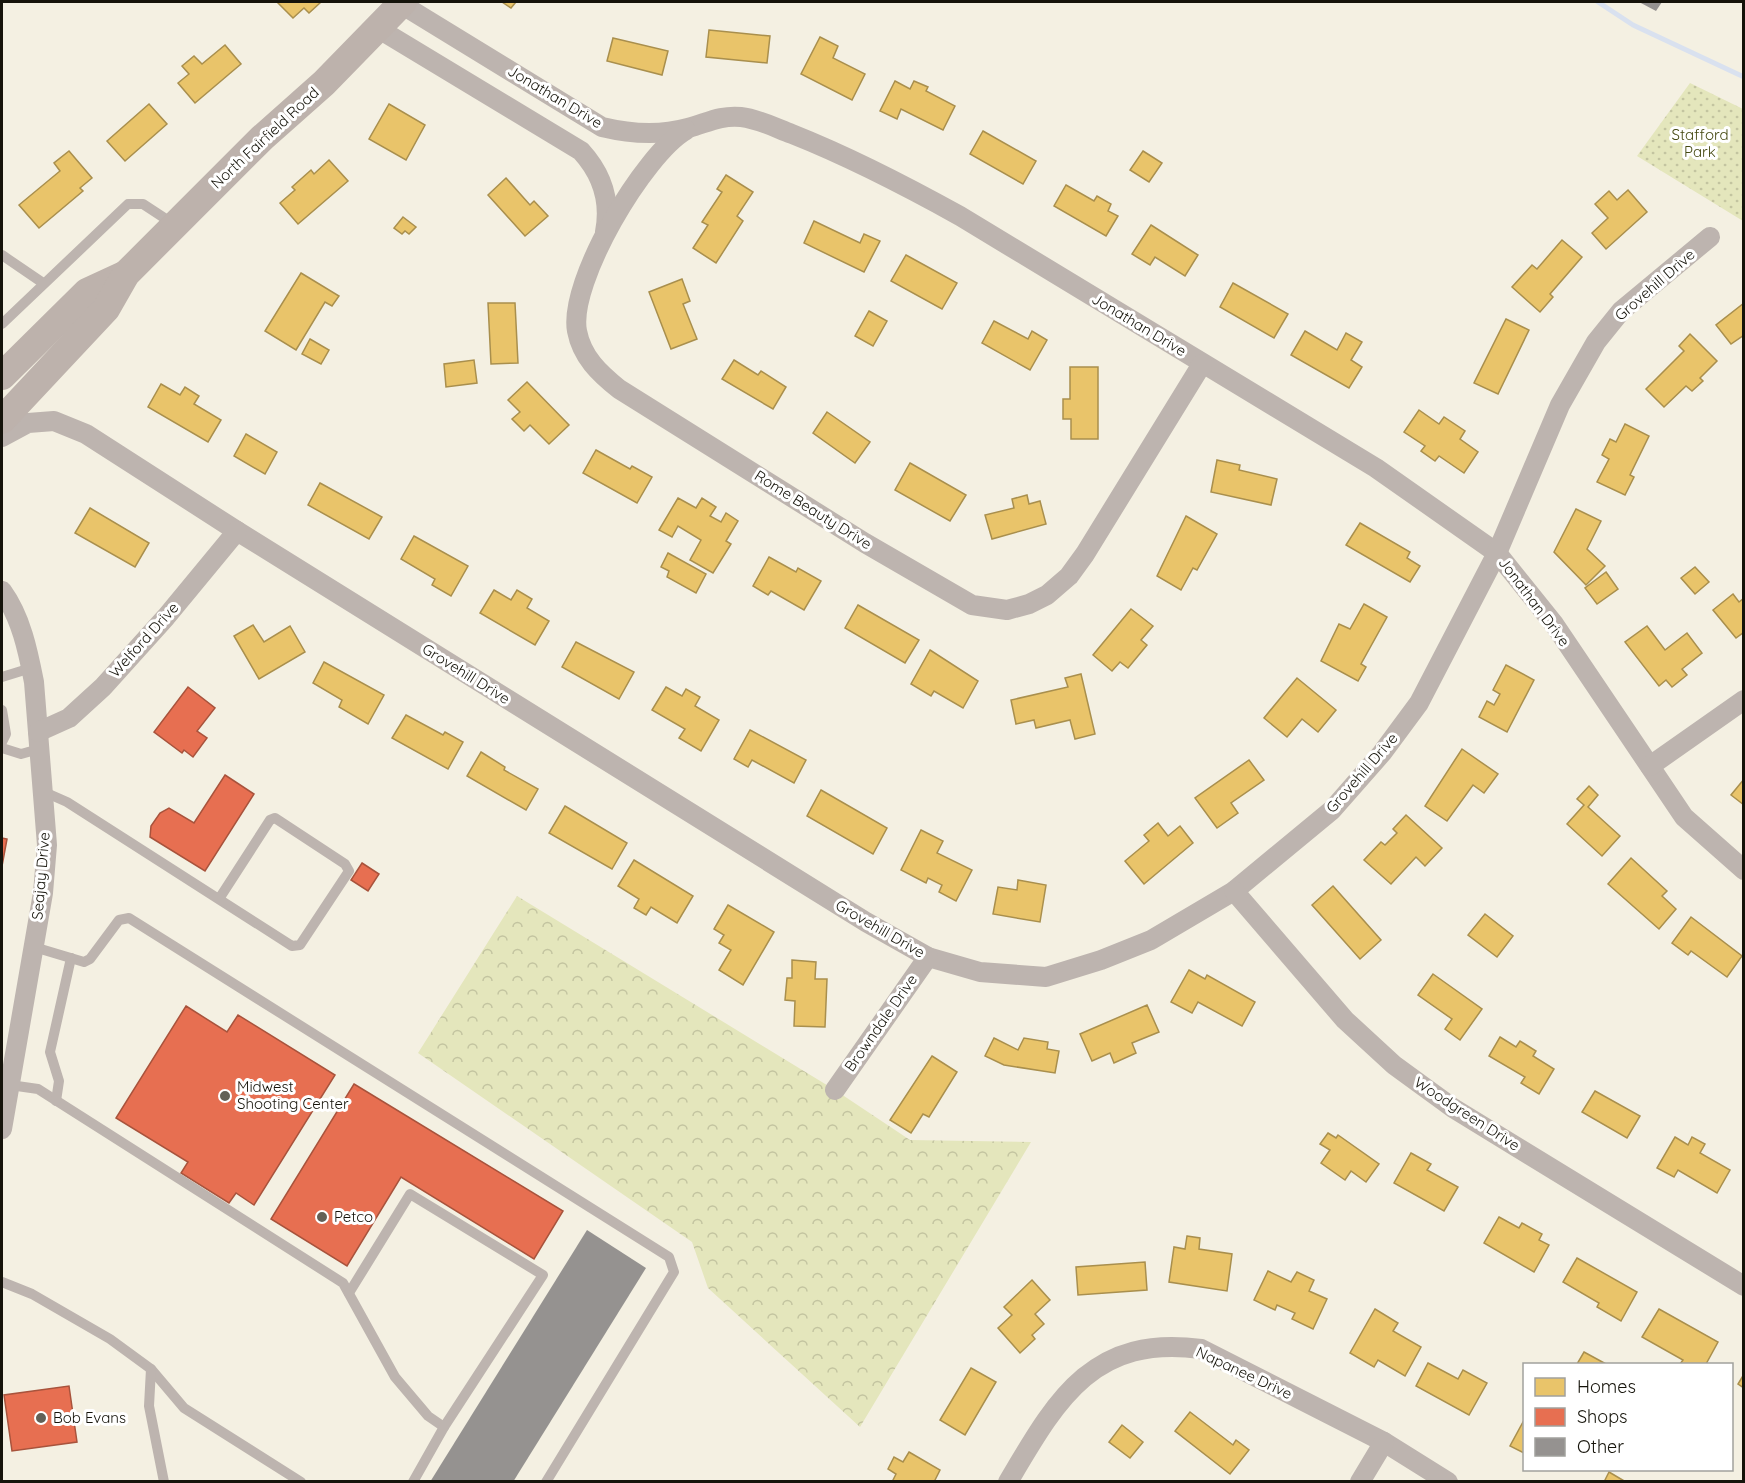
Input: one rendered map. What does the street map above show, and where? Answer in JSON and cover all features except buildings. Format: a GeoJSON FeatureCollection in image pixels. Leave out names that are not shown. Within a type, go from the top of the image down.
{"type":"FeatureCollection","features":[{"type":"Feature","properties":{"kind":"main road","name":"North Fairfield Road"},"geometry":{"type":"LineString","coordinates":[[2,420],[106,309],[126,274],[262,138],[324,83],[379,29],[402,3]]}},
{"type":"Feature","properties":{"kind":"main road","name":"North Fairfield Road"},"geometry":{"type":"LineString","coordinates":[[2,376],[87,291],[126,274]]}},
{"type":"Feature","properties":{"kind":"street","name":"Jonathan Drive"},"geometry":{"type":"LineString","coordinates":[[402,3],[602,127],[647,134],[691,128],[716,118],[742,117],[818,144],[902,184],[960,216],[1376,468],[1470,531],[1497,553],[1554,624],[1684,817],[1743,870]]}},
{"type":"Feature","properties":{"kind":"street","name":"Jonathan Drive"},"geometry":{"type":"LineString","coordinates":[[379,29],[581,151],[597,171],[605,193],[607,218],[603,241]]}},
{"type":"Feature","properties":{"kind":"street","name":"Rome Beauty Drive"},"geometry":{"type":"LineString","coordinates":[[691,128],[672,140],[655,157],[603,241],[580,289],[576,315],[581,346],[600,374],[619,389],[960,600],[983,608],[1007,610],[1029,604],[1047,595],[1069,576],[1085,554],[1202,364]]}},
{"type":"Feature","properties":{"kind":"street","name":"Grovehill Drive"},"geometry":{"type":"LineString","coordinates":[[2,437],[28,423],[54,421],[86,434],[237,531],[866,922],[928,957],[980,972],[1046,977],[1101,960],[1151,940],[1234,891],[1332,810],[1382,753],[1419,703],[1497,553],[1560,405],[1596,342],[1621,311],[1710,237]]}},
{"type":"Feature","properties":{"kind":"street","name":"Welford Drive"},"geometry":{"type":"LineString","coordinates":[[38,741],[69,718],[103,687],[166,617],[237,531]]}},
{"type":"Feature","properties":{"kind":"street","name":"Seajay Drive"},"geometry":{"type":"LineString","coordinates":[[2,591],[18,622],[31,668],[47,845],[43,893],[2,1129]]}},
{"type":"Feature","properties":{"kind":"street"},"geometry":{"type":"LineString","coordinates":[[1650,766],[1743,700]]}},
{"type":"Feature","properties":{"kind":"street","name":"Woodgreen Drive"},"geometry":{"type":"LineString","coordinates":[[1234,891],[1345,1020],[1394,1065],[1453,1108],[1743,1286]]}},
{"type":"Feature","properties":{"kind":"street","name":"Browndale Drive"},"geometry":{"type":"LineString","coordinates":[[835,1090],[928,957]]}},
{"type":"Feature","properties":{"kind":"street","name":"Napanee Drive"},"geometry":{"type":"LineString","coordinates":[[1008,1482],[1048,1415],[1081,1379],[1110,1361],[1159,1347],[1201,1349],[1384,1442],[1448,1482]]}},
{"type":"Feature","properties":{"kind":"street"},"geometry":{"type":"LineString","coordinates":[[1360,1482],[1384,1442]]}},
{"type":"Feature","properties":{"kind":"lane"},"geometry":{"type":"LineString","coordinates":[[2,324],[128,204],[143,204],[175,225]]}},
{"type":"Feature","properties":{"kind":"lane"},"geometry":{"type":"LineString","coordinates":[[2,255],[44,283]]}},
{"type":"Feature","properties":{"kind":"lane"},"geometry":{"type":"LineString","coordinates":[[2,677],[31,668]]}},
{"type":"Feature","properties":{"kind":"lane"},"geometry":{"type":"LineString","coordinates":[[2,710],[6,734],[2,742]]}},
{"type":"Feature","properties":{"kind":"lane"},"geometry":{"type":"LineString","coordinates":[[2,748],[21,754],[38,741]]}},
{"type":"Feature","properties":{"kind":"lane"},"geometry":{"type":"LineString","coordinates":[[42,791],[67,801],[219,899],[292,946],[300,945],[349,871],[345,864],[275,818],[270,820],[219,899]]}},
{"type":"Feature","properties":{"kind":"lane"},"geometry":{"type":"LineString","coordinates":[[34,947],[84,962],[90,959],[119,920],[129,918],[669,1257],[674,1272],[546,1482]]}},
{"type":"Feature","properties":{"kind":"lane"},"geometry":{"type":"LineString","coordinates":[[56,1101],[59,1081],[50,1052],[71,958]]}},
{"type":"Feature","properties":{"kind":"lane"},"geometry":{"type":"LineString","coordinates":[[10,1085],[38,1089],[344,1283],[395,1377],[428,1416],[444,1428]]}},
{"type":"Feature","properties":{"kind":"lane"},"geometry":{"type":"LineString","coordinates":[[349,1293],[410,1194],[543,1275],[444,1428],[413,1482]]}},
{"type":"Feature","properties":{"kind":"lane"},"geometry":{"type":"LineString","coordinates":[[2,1282],[32,1293],[110,1339],[151,1369],[184,1408],[301,1482]]}},
{"type":"Feature","properties":{"kind":"lane"},"geometry":{"type":"LineString","coordinates":[[151,1369],[149,1406],[164,1482]]}},
{"type":"Feature","properties":{"kind":"green space","name":"Stafford Park"},"geometry":{"type":"Polygon","coordinates":[[[1690,83],[1743,109],[1743,221],[1637,156],[1690,83]]]}},
{"type":"Feature","properties":{"kind":"green space"},"geometry":{"type":"Polygon","coordinates":[[[517,896],[835,1090],[910,1140],[1031,1142],[860,1427],[708,1288],[692,1242],[418,1053],[517,896]]]}},
{"type":"Feature","properties":{"kind":"waterway"},"geometry":{"type":"LineString","coordinates":[[1598,2],[1633,25],[1744,77]]}},
{"type":"Feature","properties":{"kind":"place","name":"Midwest Shooting Center"},"geometry":{"type":"Point","coordinates":[225,1096]}},
{"type":"Feature","properties":{"kind":"place","name":"Petco"},"geometry":{"type":"Point","coordinates":[322,1217]}},
{"type":"Feature","properties":{"kind":"place","name":"Bob Evans"},"geometry":{"type":"Point","coordinates":[41,1418]}}]}
